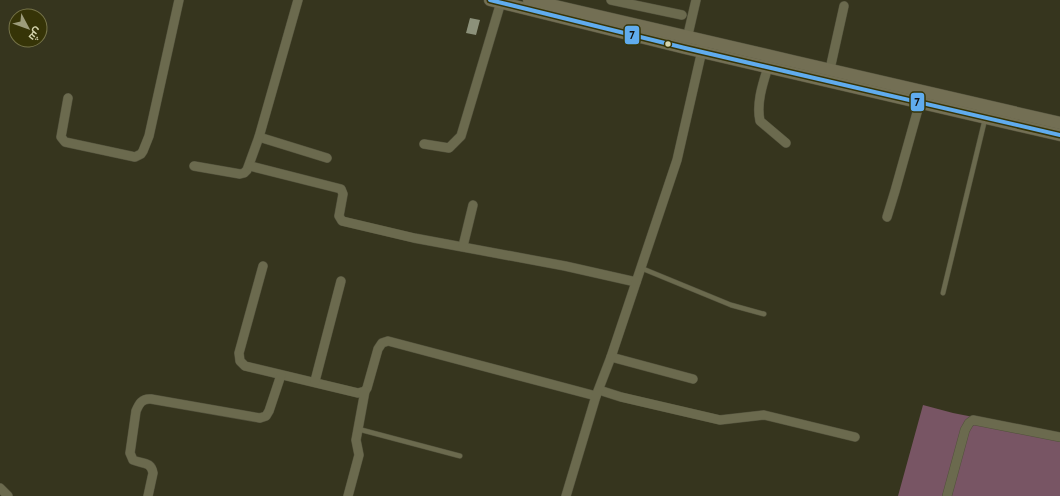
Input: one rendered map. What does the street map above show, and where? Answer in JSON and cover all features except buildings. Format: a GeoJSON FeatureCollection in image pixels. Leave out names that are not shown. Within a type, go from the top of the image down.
{"type":"FeatureCollection","features":[{"type":"Feature","properties":{"kind":"main road"},"geometry":{"type":"LineString","coordinates":[[530,0],[686,43]]}},
{"type":"Feature","properties":{"kind":"main road"},"geometry":{"type":"LineString","coordinates":[[496,1],[686,43],[830,69],[1060,123]]}},
{"type":"Feature","properties":{"kind":"main road"},"geometry":{"type":"LineString","coordinates":[[703,46],[768,67],[1060,135]]}},
{"type":"Feature","properties":{"kind":"street"},"geometry":{"type":"LineString","coordinates":[[68,98],[60,137],[65,142],[135,157],[141,154],[149,136],[155,112],[179,0]]}},
{"type":"Feature","properties":{"kind":"street"},"geometry":{"type":"LineString","coordinates":[[194,166],[240,174],[244,173],[250,166],[298,0]]}},
{"type":"Feature","properties":{"kind":"street"},"geometry":{"type":"LineString","coordinates":[[611,0],[682,15]]}},
{"type":"Feature","properties":{"kind":"street"},"geometry":{"type":"LineString","coordinates":[[686,43],[696,0]]}},
{"type":"Feature","properties":{"kind":"street"},"geometry":{"type":"LineString","coordinates":[[424,144],[449,148],[462,136],[496,1]]}},
{"type":"Feature","properties":{"kind":"street"},"geometry":{"type":"LineString","coordinates":[[830,69],[844,6]]}},
{"type":"Feature","properties":{"kind":"street"},"geometry":{"type":"LineString","coordinates":[[566,496],[598,393],[654,232],[677,160],[703,46]]}},
{"type":"Feature","properties":{"kind":"street"},"geometry":{"type":"LineString","coordinates":[[768,67],[760,101],[759,117],[760,121],[786,144]]}},
{"type":"Feature","properties":{"kind":"street"},"geometry":{"type":"LineString","coordinates":[[886,217],[895,191],[920,102]]}},
{"type":"Feature","properties":{"kind":"street"},"geometry":{"type":"LineString","coordinates":[[259,137],[327,158]]}},
{"type":"Feature","properties":{"kind":"street"},"geometry":{"type":"LineString","coordinates":[[250,166],[341,189],[343,194],[339,216],[342,220],[414,238],[463,246],[636,282]]}},
{"type":"Feature","properties":{"kind":"street"},"geometry":{"type":"LineString","coordinates":[[463,246],[473,205]]}},
{"type":"Feature","properties":{"kind":"street"},"geometry":{"type":"LineString","coordinates":[[263,266],[238,358],[242,364],[245,366],[358,393],[365,391]]}},
{"type":"Feature","properties":{"kind":"street"},"geometry":{"type":"LineString","coordinates":[[315,382],[341,281]]}},
{"type":"Feature","properties":{"kind":"street"},"geometry":{"type":"LineString","coordinates":[[348,496],[359,455],[356,440],[365,391],[378,349],[382,343],[388,341],[598,393],[720,420],[764,415],[855,437]]}},
{"type":"Feature","properties":{"kind":"street"},"geometry":{"type":"LineString","coordinates":[[611,357],[693,378]]}},
{"type":"Feature","properties":{"kind":"street"},"geometry":{"type":"LineString","coordinates":[[148,496],[153,473],[152,469],[148,464],[133,460],[130,453],[136,411],[143,400],[150,399],[260,418],[266,416],[270,411],[281,375]]}},
{"type":"Feature","properties":{"kind":"street"},"geometry":{"type":"LineString","coordinates":[[947,496],[965,430],[969,423],[973,420],[1060,436]]}},
{"type":"Feature","properties":{"kind":"street"},"geometry":{"type":"LineString","coordinates":[[0,488],[8,496]]}},
{"type":"Feature","properties":{"kind":"lane"},"geometry":{"type":"LineString","coordinates":[[944,293],[986,118]]}},
{"type":"Feature","properties":{"kind":"lane"},"geometry":{"type":"LineString","coordinates":[[641,268],[731,305],[764,314]]}},
{"type":"Feature","properties":{"kind":"lane"},"geometry":{"type":"LineString","coordinates":[[358,429],[460,456]]}},
{"type":"Feature","properties":{"kind":"shaded area"},"geometry":{"type":"Polygon","coordinates":[[[923,405],[953,413],[1060,434],[1060,496],[898,496],[923,405]]]}},
{"type":"Feature","properties":{"kind":"transit line","name":"7"},"geometry":{"type":"LineString","coordinates":[[490,0],[685,48],[1060,135]]}}]}
